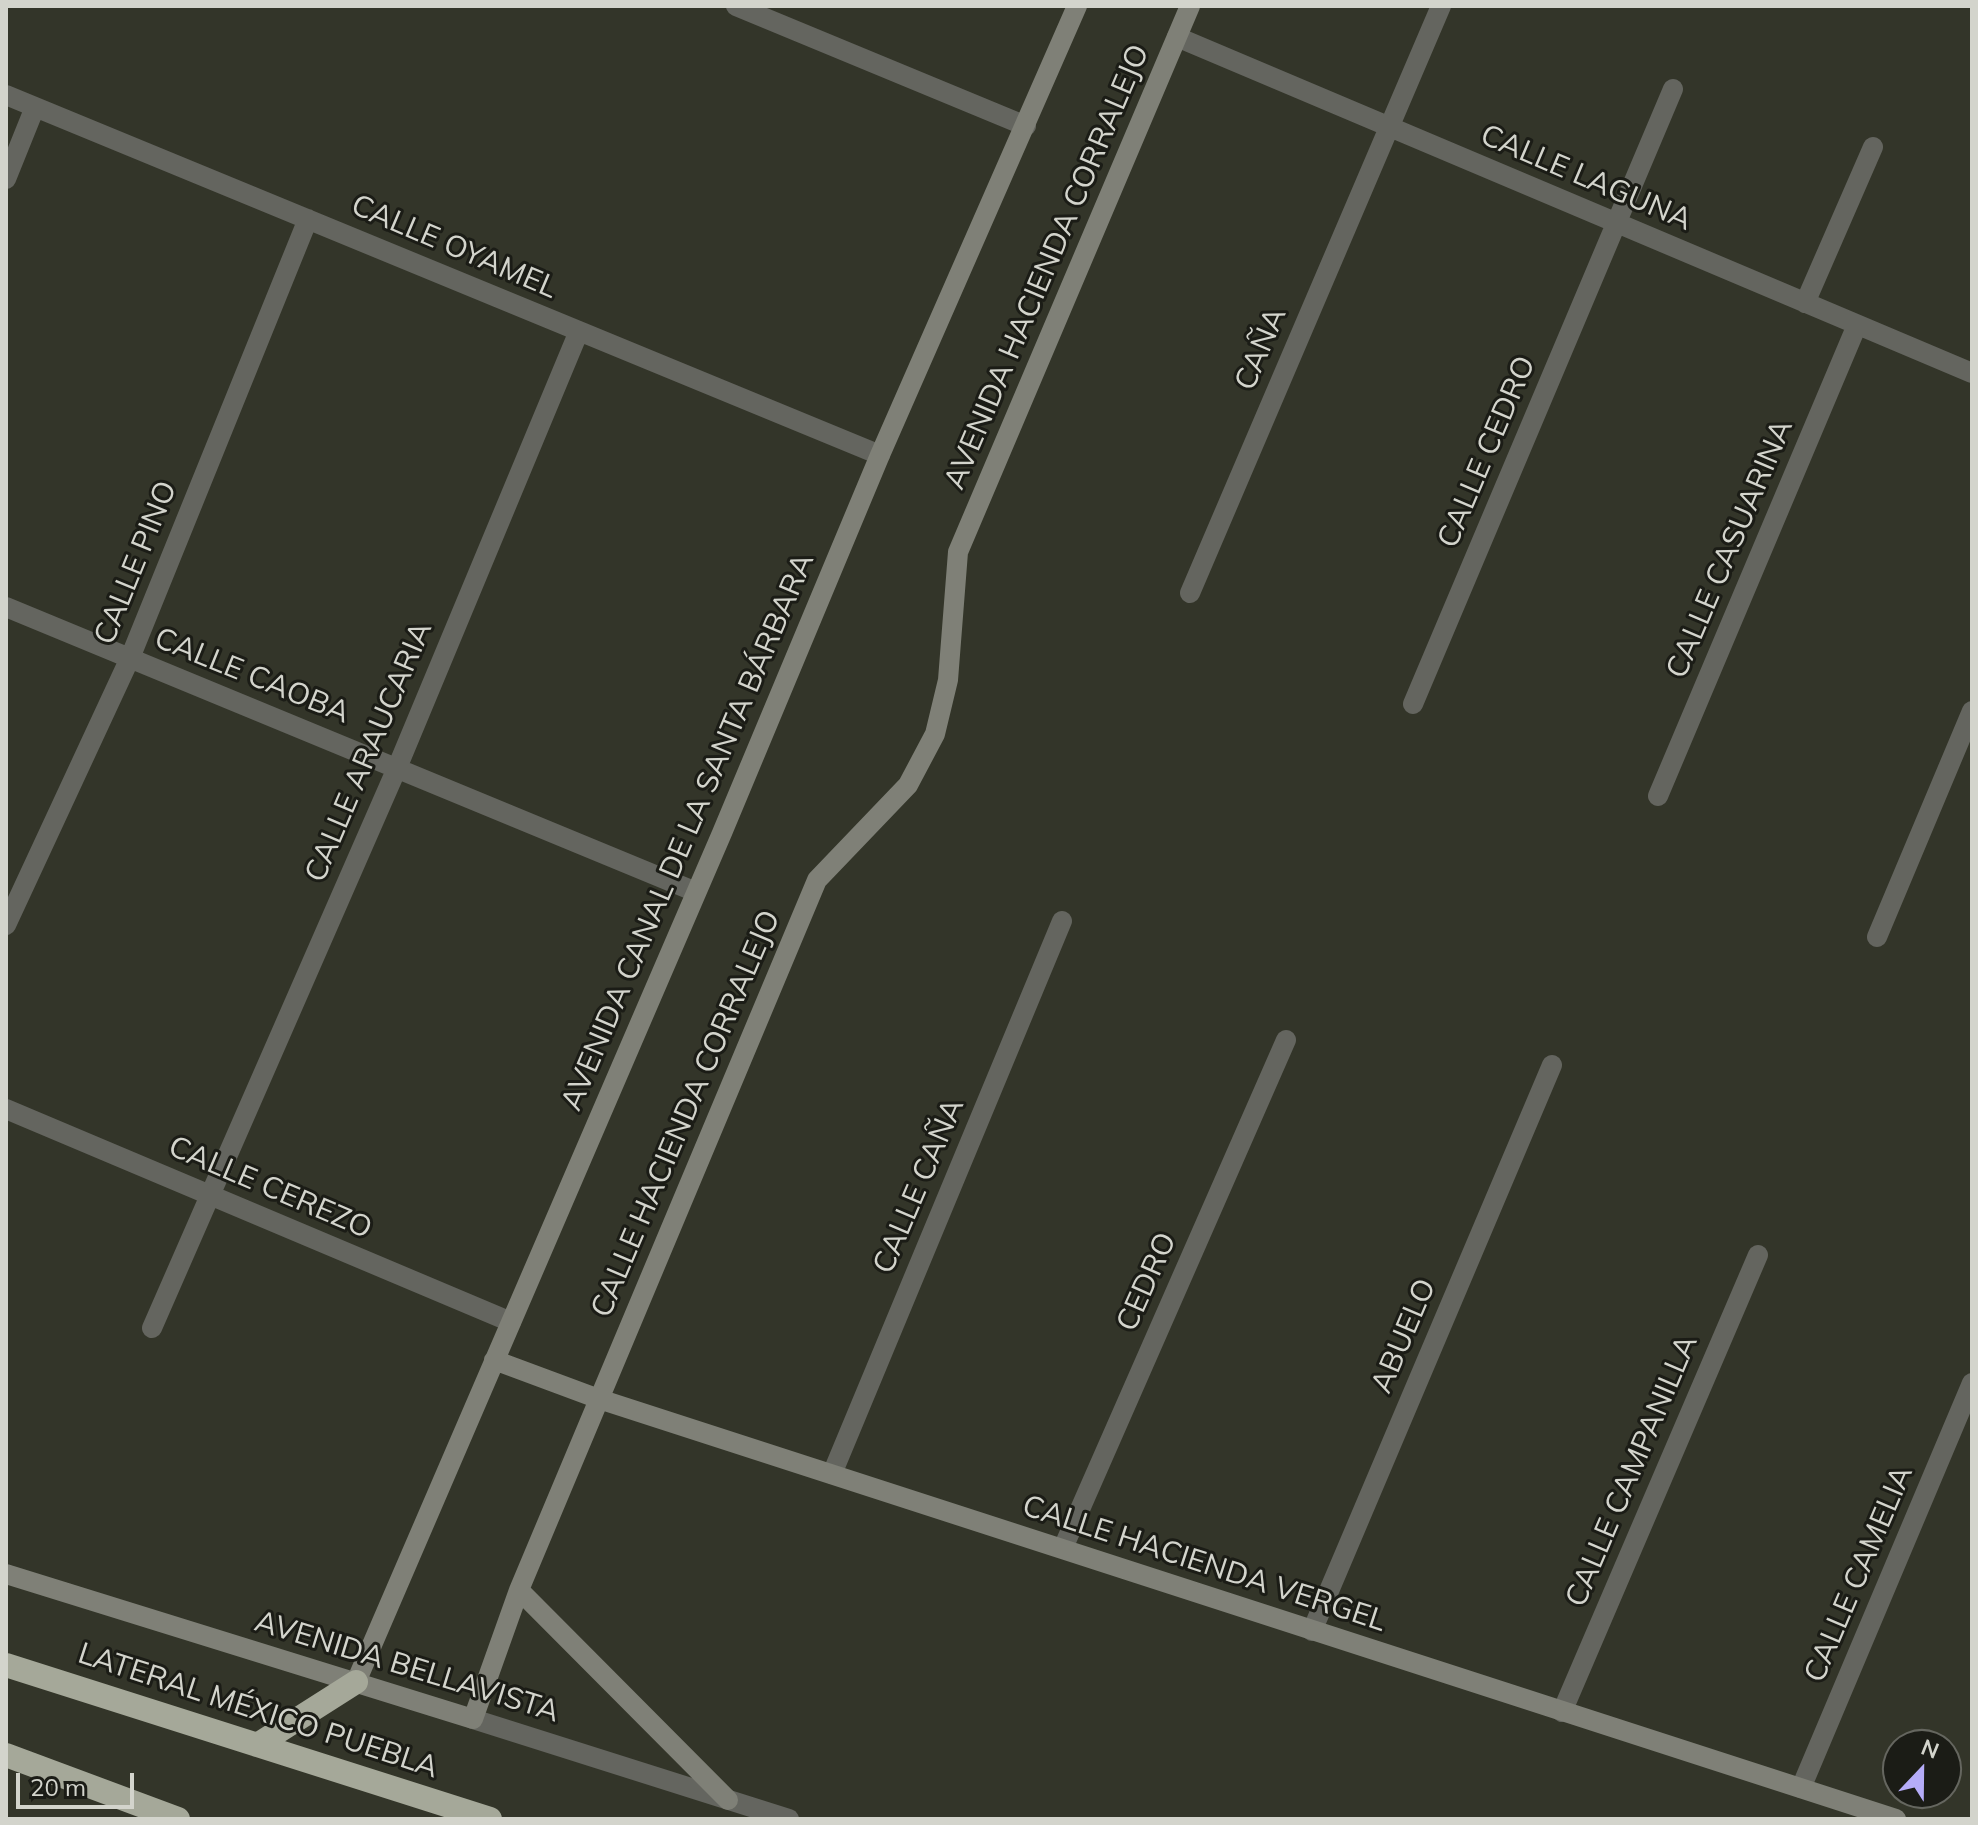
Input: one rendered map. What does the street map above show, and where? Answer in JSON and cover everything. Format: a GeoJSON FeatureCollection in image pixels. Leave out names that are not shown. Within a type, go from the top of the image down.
{"type":"FeatureCollection","features":[{"type":"Feature","properties":{"kind":"highway","name":"LATERAL MÉXICO PUEBLA"},"geometry":{"type":"LineString","coordinates":[[6,1665],[490,1819]]}},
{"type":"Feature","properties":{"kind":"highway"},"geometry":{"type":"LineString","coordinates":[[257,1745],[356,1682]]}},
{"type":"Feature","properties":{"kind":"highway"},"geometry":{"type":"LineString","coordinates":[[6,1755],[178,1819]]}},
{"type":"Feature","properties":{"kind":"main road","name":"AVENIDA CANAL DE LA SANTA BÁRBARA"},"geometry":{"type":"LineString","coordinates":[[356,1682],[696,892],[880,455],[1077,6]]}},
{"type":"Feature","properties":{"kind":"main road","name":"AVENIDA HACIENDA CORRALEJO"},"geometry":{"type":"LineString","coordinates":[[958,552],[1190,6]]}},
{"type":"Feature","properties":{"kind":"main road","name":"CALLE HACIENDA CORRALEJO"},"geometry":{"type":"LineString","coordinates":[[473,1719],[519,1590],[817,880],[908,785],[935,734],[948,680],[958,552]]}},
{"type":"Feature","properties":{"kind":"main road","name":"CALLE HACIENDA VERGEL"},"geometry":{"type":"LineString","coordinates":[[494,1360],[599,1399],[1896,1819]]}},
{"type":"Feature","properties":{"kind":"main road","name":"AVENIDA BELLAVISTA"},"geometry":{"type":"LineString","coordinates":[[6,1574],[473,1719]]}},
{"type":"Feature","properties":{"kind":"main road"},"geometry":{"type":"LineString","coordinates":[[519,1590],[728,1800]]}},
{"type":"Feature","properties":{"kind":"street"},"geometry":{"type":"LineString","coordinates":[[736,6],[1026,126]]}},
{"type":"Feature","properties":{"kind":"street","name":"CAÑA"},"geometry":{"type":"LineString","coordinates":[[1190,593],[1441,6]]}},
{"type":"Feature","properties":{"kind":"street","name":"CALLE LAGUNA"},"geometry":{"type":"LineString","coordinates":[[1177,37],[1972,373]]}},
{"type":"Feature","properties":{"kind":"street","name":"CALLE CEDRO"},"geometry":{"type":"LineString","coordinates":[[1413,704],[1673,89]]}},
{"type":"Feature","properties":{"kind":"street","name":"CALLE OYAMEL"},"geometry":{"type":"LineString","coordinates":[[6,95],[880,455]]}},
{"type":"Feature","properties":{"kind":"street"},"geometry":{"type":"LineString","coordinates":[[6,179],[35,107]]}},
{"type":"Feature","properties":{"kind":"street"},"geometry":{"type":"LineString","coordinates":[[1805,303],[1873,147]]}},
{"type":"Feature","properties":{"kind":"street","name":"CALLE PINO"},"geometry":{"type":"LineString","coordinates":[[6,925],[130,658],[308,219]]}},
{"type":"Feature","properties":{"kind":"street","name":"CALLE CASUARINA"},"geometry":{"type":"LineString","coordinates":[[1658,796],[1857,325]]}},
{"type":"Feature","properties":{"kind":"street","name":"CALLE ARAUCARIA"},"geometry":{"type":"LineString","coordinates":[[152,1328],[208,1194],[397,768],[579,331]]}},
{"type":"Feature","properties":{"kind":"street","name":"CALLE CAOBA"},"geometry":{"type":"LineString","coordinates":[[6,607],[696,892]]}},
{"type":"Feature","properties":{"kind":"street"},"geometry":{"type":"LineString","coordinates":[[1877,937],[1972,711]]}},
{"type":"Feature","properties":{"kind":"street","name":"CALLE CAÑA"},"geometry":{"type":"LineString","coordinates":[[832,1474],[1062,921]]}},
{"type":"Feature","properties":{"kind":"street","name":"CEDRO"},"geometry":{"type":"LineString","coordinates":[[1063,1548],[1286,1040]]}},
{"type":"Feature","properties":{"kind":"street","name":"ABUELO"},"geometry":{"type":"LineString","coordinates":[[1312,1631],[1552,1065]]}},
{"type":"Feature","properties":{"kind":"street","name":"CALLE CEREZO"},"geometry":{"type":"LineString","coordinates":[[6,1109],[511,1322]]}},
{"type":"Feature","properties":{"kind":"street","name":"CALLE CAMPANILLA"},"geometry":{"type":"LineString","coordinates":[[1562,1712],[1758,1255]]}},
{"type":"Feature","properties":{"kind":"street","name":"CALLE CAMELIA"},"geometry":{"type":"LineString","coordinates":[[1801,1788],[1972,1383]]}},
{"type":"Feature","properties":{"kind":"street","name":"AVENIDA BELLAVISTA"},"geometry":{"type":"LineString","coordinates":[[473,1719],[789,1819]]}}]}
